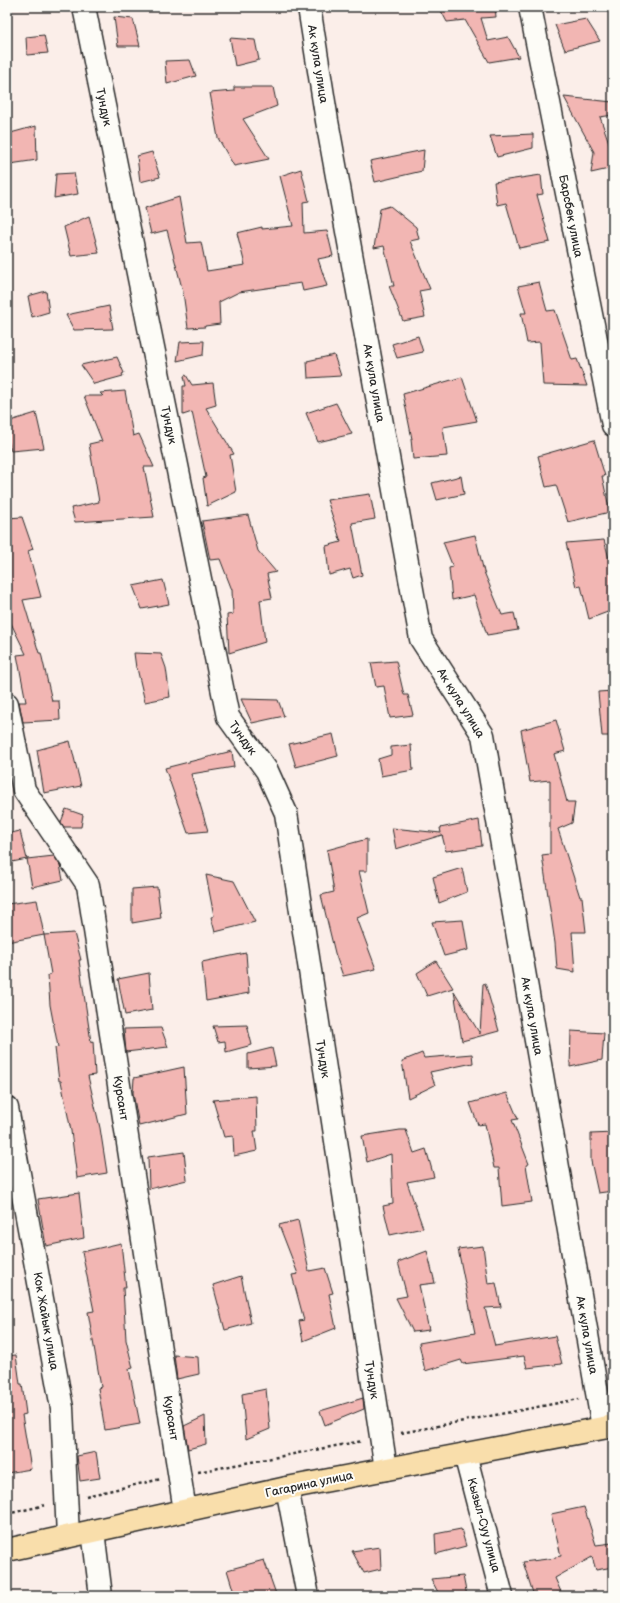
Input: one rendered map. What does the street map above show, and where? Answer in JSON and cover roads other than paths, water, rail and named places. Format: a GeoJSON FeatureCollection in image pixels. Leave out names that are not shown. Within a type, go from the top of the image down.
{"type":"FeatureCollection","features":[{"type":"Feature","properties":{"kind":"main road","name":"Гагарина улица"},"geometry":{"type":"LineString","coordinates":[[7,1550],[287,1488],[608,1426]]}},
{"type":"Feature","properties":{"kind":"street","name":"Тундук"},"geometry":{"type":"LineString","coordinates":[[84,7],[228,718],[267,771],[286,813],[386,1469]]}},
{"type":"Feature","properties":{"kind":"street","name":"Ак кула улица"},"geometry":{"type":"LineString","coordinates":[[309,7],[327,121],[420,640],[483,735],[608,1426]]}},
{"type":"Feature","properties":{"kind":"street","name":"Барсбек улица"},"geometry":{"type":"LineString","coordinates":[[530,7],[613,425]]}},
{"type":"Feature","properties":{"kind":"street","name":"Курсант"},"geometry":{"type":"LineString","coordinates":[[7,704],[24,790],[88,885],[185,1511]]}},
{"type":"Feature","properties":{"kind":"street","name":"Кок Жайык улица"},"geometry":{"type":"LineString","coordinates":[[7,1108],[62,1408],[68,1536]]}},
{"type":"Feature","properties":{"kind":"street","name":"Кызыл-Суу улица"},"geometry":{"type":"LineString","coordinates":[[465,1454],[502,1596]]}},
{"type":"Feature","properties":{"kind":"street"},"geometry":{"type":"LineString","coordinates":[[287,1488],[308,1596]]}},
{"type":"Feature","properties":{"kind":"street"},"geometry":{"type":"LineString","coordinates":[[93,1530],[101,1596]]}}]}
